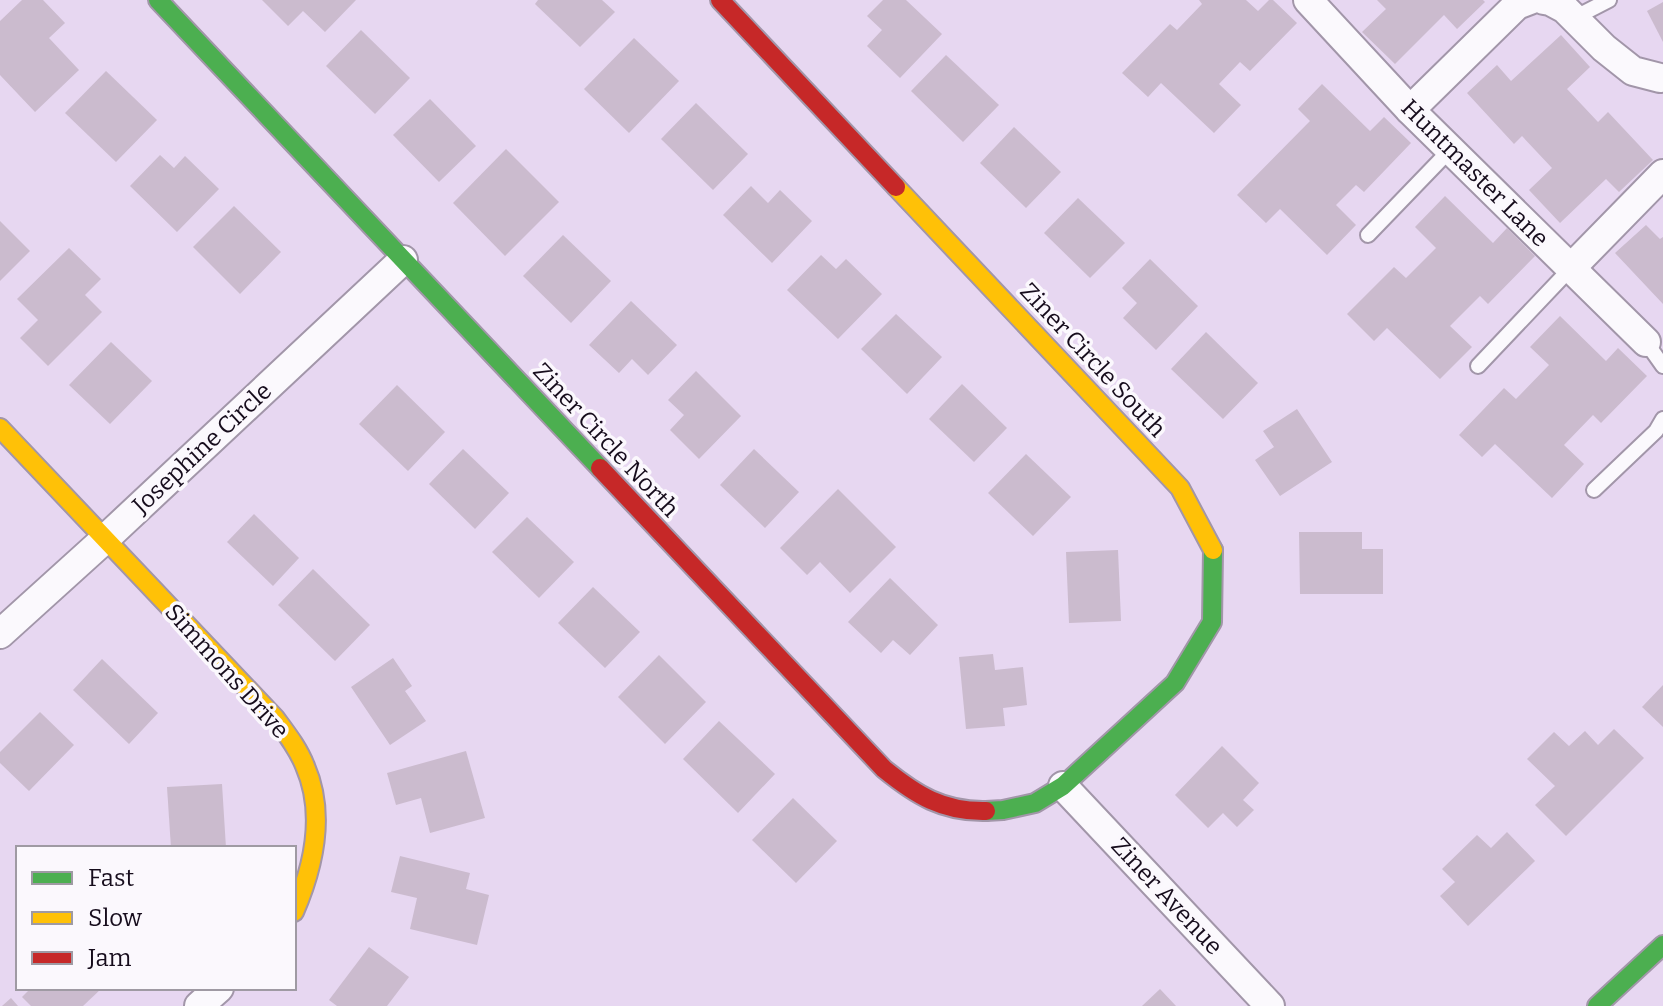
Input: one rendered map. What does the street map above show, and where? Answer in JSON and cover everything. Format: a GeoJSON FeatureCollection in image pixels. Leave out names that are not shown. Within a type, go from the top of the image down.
{"type":"FeatureCollection","features":[{"type":"Feature","properties":{"kind":"street","name":"Ziner Circle North"},"geometry":{"type":"LineString","coordinates":[[158,0],[884,769],[910,790],[938,804],[972,811],[1003,810],[1035,803],[1063,786]]}},
{"type":"Feature","properties":{"kind":"street","name":"Huntmaster Lane"},"geometry":{"type":"LineString","coordinates":[[1308,0],[1410,110],[1646,342]]}},
{"type":"Feature","properties":{"kind":"street"},"geometry":{"type":"LineString","coordinates":[[1410,110],[1517,5],[1528,0]]}},
{"type":"Feature","properties":{"kind":"street"},"geometry":{"type":"LineString","coordinates":[[1544,0],[1565,9],[1604,48],[1633,71],[1662,80]]}},
{"type":"Feature","properties":{"kind":"street","name":"Ziner Circle South"},"geometry":{"type":"LineString","coordinates":[[735,5],[1180,488],[1214,551],[1212,622],[1175,683],[1063,786]]}},
{"type":"Feature","properties":{"kind":"street"},"geometry":{"type":"LineString","coordinates":[[1571,268],[1663,174]]}},
{"type":"Feature","properties":{"kind":"street","name":"Josephine Circle"},"geometry":{"type":"LineString","coordinates":[[0,634],[403,260]]}},
{"type":"Feature","properties":{"kind":"street","name":"Simmons Drive"},"geometry":{"type":"LineString","coordinates":[[0,428],[275,718],[293,744],[307,770],[318,831],[313,863],[296,908]]}},
{"type":"Feature","properties":{"kind":"street","name":"Ziner Avenue"},"geometry":{"type":"LineString","coordinates":[[1063,786],[1270,1006]]}},
{"type":"Feature","properties":{"kind":"street"},"geometry":{"type":"LineString","coordinates":[[1597,1006],[1663,945]]}},
{"type":"Feature","properties":{"kind":"street"},"geometry":{"type":"LineString","coordinates":[[199,1006],[217,990]]}},
{"type":"Feature","properties":{"kind":"lane"},"geometry":{"type":"LineString","coordinates":[[1574,18],[1609,0]]}},
{"type":"Feature","properties":{"kind":"lane"},"geometry":{"type":"LineString","coordinates":[[1368,235],[1450,150]]}},
{"type":"Feature","properties":{"kind":"lane"},"geometry":{"type":"LineString","coordinates":[[1478,366],[1571,268]]}},
{"type":"Feature","properties":{"kind":"lane"},"geometry":{"type":"LineString","coordinates":[[1646,342],[1663,366]]}},
{"type":"Feature","properties":{"kind":"lane"},"geometry":{"type":"LineString","coordinates":[[1594,490],[1656,431],[1663,419]]}},
{"type":"Feature","properties":{"kind":"building"},"geometry":{"type":"Polygon","coordinates":[[[22,0],[43,0],[65,23],[49,38],[79,70],[35,112],[0,75],[0,21],[22,0]]]}},
{"type":"Feature","properties":{"kind":"building"},"geometry":{"type":"Polygon","coordinates":[[[262,0],[356,0],[325,32],[303,11],[288,26],[262,0]]]}},
{"type":"Feature","properties":{"kind":"building"},"geometry":{"type":"Polygon","coordinates":[[[538,0],[602,0],[615,12],[580,47],[535,4],[538,0]]]}},
{"type":"Feature","properties":{"kind":"building"},"geometry":{"type":"Polygon","coordinates":[[[883,0],[906,0],[942,34],[900,78],[867,46],[882,30],[867,16],[883,0]]]}},
{"type":"Feature","properties":{"kind":"building"},"geometry":{"type":"Polygon","coordinates":[[[1199,0],[1246,0],[1258,11],[1273,0],[1297,23],[1250,71],[1240,62],[1219,84],[1241,105],[1214,133],[1161,83],[1148,97],[1122,73],[1170,24],[1177,30],[1202,4],[1199,0]]]}},
{"type":"Feature","properties":{"kind":"building"},"geometry":{"type":"Polygon","coordinates":[[[1377,0],[1485,2],[1457,29],[1444,15],[1395,64],[1362,32],[1386,9],[1377,0]]]}},
{"type":"Feature","properties":{"kind":"building"},"geometry":{"type":"Polygon","coordinates":[[[1663,2],[1663,42],[1647,11],[1663,2]]]}},
{"type":"Feature","properties":{"kind":"building"},"geometry":{"type":"Polygon","coordinates":[[[361,30],[410,78],[375,114],[326,66],[361,30]]]}},
{"type":"Feature","properties":{"kind":"building"},"geometry":{"type":"Polygon","coordinates":[[[1561,35],[1590,67],[1567,89],[1598,122],[1608,112],[1653,160],[1619,192],[1606,179],[1560,223],[1529,190],[1552,168],[1522,136],[1514,144],[1467,93],[1497,65],[1511,81],[1561,35]]]}},
{"type":"Feature","properties":{"kind":"building"},"geometry":{"type":"Polygon","coordinates":[[[634,38],[679,81],[629,133],[584,89],[634,38]]]}},
{"type":"Feature","properties":{"kind":"building"},"geometry":{"type":"Polygon","coordinates":[[[946,55],[999,105],[963,142],[911,91],[946,55]]]}},
{"type":"Feature","properties":{"kind":"building"},"geometry":{"type":"Polygon","coordinates":[[[106,71],[157,120],[116,162],[65,113],[106,71]]]}},
{"type":"Feature","properties":{"kind":"building"},"geometry":{"type":"Polygon","coordinates":[[[1322,84],[1370,131],[1384,117],[1411,143],[1364,192],[1356,185],[1336,205],[1356,225],[1327,255],[1280,209],[1266,223],[1237,195],[1310,121],[1298,109],[1322,84]]]}},
{"type":"Feature","properties":{"kind":"building"},"geometry":{"type":"Polygon","coordinates":[[[430,99],[476,146],[439,182],[393,135],[430,99]]]}},
{"type":"Feature","properties":{"kind":"building"},"geometry":{"type":"Polygon","coordinates":[[[696,103],[748,154],[713,190],[661,139],[696,103]]]}},
{"type":"Feature","properties":{"kind":"building"},"geometry":{"type":"Polygon","coordinates":[[[1014,127],[1061,172],[1026,208],[980,163],[1014,127]]]}},
{"type":"Feature","properties":{"kind":"building"},"geometry":{"type":"Polygon","coordinates":[[[506,149],[559,202],[505,256],[453,203],[506,149]]]}},
{"type":"Feature","properties":{"kind":"building"},"geometry":{"type":"Polygon","coordinates":[[[160,155],[174,168],[185,156],[219,189],[177,232],[130,186],[160,155]]]}},
{"type":"Feature","properties":{"kind":"building"},"geometry":{"type":"Polygon","coordinates":[[[751,186],[768,203],[780,190],[812,221],[772,263],[723,215],[751,186]]]}},
{"type":"Feature","properties":{"kind":"building"},"geometry":{"type":"Polygon","coordinates":[[[1445,196],[1493,243],[1507,228],[1535,256],[1488,304],[1480,296],[1450,326],[1472,347],[1440,379],[1387,328],[1374,341],[1347,314],[1394,267],[1406,278],[1436,248],[1415,227],[1445,196]]]}},
{"type":"Feature","properties":{"kind":"building"},"geometry":{"type":"Polygon","coordinates":[[[1078,198],[1125,243],[1090,278],[1044,233],[1078,198]]]}},
{"type":"Feature","properties":{"kind":"building"},"geometry":{"type":"Polygon","coordinates":[[[234,206],[281,252],[240,294],[193,247],[234,206]]]}},
{"type":"Feature","properties":{"kind":"building"},"geometry":{"type":"Polygon","coordinates":[[[0,221],[30,251],[0,281],[0,221]]]}},
{"type":"Feature","properties":{"kind":"building"},"geometry":{"type":"Polygon","coordinates":[[[1646,225],[1660,239],[1663,237],[1663,304],[1615,253],[1646,225]]]}},
{"type":"Feature","properties":{"kind":"building"},"geometry":{"type":"Polygon","coordinates":[[[563,235],[611,281],[571,323],[523,276],[563,235]]]}},
{"type":"Feature","properties":{"kind":"building"},"geometry":{"type":"Polygon","coordinates":[[[69,248],[101,279],[85,295],[102,312],[48,366],[20,338],[38,320],[17,299],[69,248]]]}},
{"type":"Feature","properties":{"kind":"building"},"geometry":{"type":"Polygon","coordinates":[[[821,255],[836,269],[846,259],[882,294],[838,339],[787,290],[821,255]]]}},
{"type":"Feature","properties":{"kind":"building"},"geometry":{"type":"Polygon","coordinates":[[[1150,259],[1198,306],[1156,350],[1123,318],[1137,303],[1122,288],[1150,259]]]}},
{"type":"Feature","properties":{"kind":"building"},"geometry":{"type":"Polygon","coordinates":[[[631,301],[677,345],[648,375],[632,359],[619,373],[589,345],[631,301]]]}},
{"type":"Feature","properties":{"kind":"building"},"geometry":{"type":"Polygon","coordinates":[[[896,314],[942,357],[907,394],[861,349],[896,314]]]}},
{"type":"Feature","properties":{"kind":"building"},"geometry":{"type":"Polygon","coordinates":[[[1560,316],[1606,361],[1618,348],[1647,376],[1601,423],[1593,415],[1564,445],[1584,464],[1552,498],[1495,444],[1482,457],[1459,435],[1504,388],[1516,399],[1549,365],[1530,347],[1560,316]]]}},
{"type":"Feature","properties":{"kind":"building"},"geometry":{"type":"Polygon","coordinates":[[[1206,332],[1258,383],[1223,419],[1171,369],[1206,332]]]}},
{"type":"Feature","properties":{"kind":"building"},"geometry":{"type":"Polygon","coordinates":[[[111,342],[152,381],[110,424],[69,385],[111,342]]]}},
{"type":"Feature","properties":{"kind":"building"},"geometry":{"type":"Polygon","coordinates":[[[696,371],[741,416],[699,459],[670,430],[684,415],[668,400],[696,371]]]}},
{"type":"Feature","properties":{"kind":"building"},"geometry":{"type":"Polygon","coordinates":[[[962,384],[1007,428],[974,462],[929,419],[962,384]]]}},
{"type":"Feature","properties":{"kind":"building"},"geometry":{"type":"Polygon","coordinates":[[[397,385],[445,432],[408,471],[359,424],[397,385]]]}},
{"type":"Feature","properties":{"kind":"building"},"geometry":{"type":"Polygon","coordinates":[[[1297,409],[1332,462],[1280,496],[1255,460],[1274,447],[1263,431],[1297,409]]]}},
{"type":"Feature","properties":{"kind":"building"},"geometry":{"type":"Polygon","coordinates":[[[463,449],[509,493],[475,529],[429,484],[463,449]]]}},
{"type":"Feature","properties":{"kind":"building"},"geometry":{"type":"Polygon","coordinates":[[[754,449],[799,492],[765,528],[720,485],[754,449]]]}},
{"type":"Feature","properties":{"kind":"building"},"geometry":{"type":"Polygon","coordinates":[[[1026,454],[1071,497],[1033,536],[988,493],[1026,454]]]}},
{"type":"Feature","properties":{"kind":"building"},"geometry":{"type":"Polygon","coordinates":[[[838,489],[896,547],[850,593],[820,562],[807,575],[780,548],[838,489]]]}},
{"type":"Feature","properties":{"kind":"building"},"geometry":{"type":"Polygon","coordinates":[[[254,514],[299,558],[273,586],[227,542],[254,514]]]}},
{"type":"Feature","properties":{"kind":"building"},"geometry":{"type":"Polygon","coordinates":[[[527,517],[574,562],[539,598],[492,552],[527,517]]]}},
{"type":"Feature","properties":{"kind":"building"},"geometry":{"type":"Polygon","coordinates":[[[1299,532],[1362,532],[1362,549],[1383,549],[1383,594],[1300,594],[1299,532]]]}},
{"type":"Feature","properties":{"kind":"building"},"geometry":{"type":"Polygon","coordinates":[[[1118,550],[1121,621],[1069,623],[1066,552],[1118,550]]]}},
{"type":"Feature","properties":{"kind":"building"},"geometry":{"type":"Polygon","coordinates":[[[313,569],[370,625],[335,661],[278,605],[313,569]]]}},
{"type":"Feature","properties":{"kind":"building"},"geometry":{"type":"Polygon","coordinates":[[[890,578],[938,625],[910,655],[893,640],[881,653],[848,622],[890,578]]]}},
{"type":"Feature","properties":{"kind":"building"},"geometry":{"type":"Polygon","coordinates":[[[593,587],[640,632],[605,668],[558,623],[593,587]]]}},
{"type":"Feature","properties":{"kind":"building"},"geometry":{"type":"Polygon","coordinates":[[[993,654],[995,670],[1023,667],[1027,705],[1003,708],[1005,726],[966,729],[959,657],[993,654]]]}},
{"type":"Feature","properties":{"kind":"building"},"geometry":{"type":"Polygon","coordinates":[[[659,655],[706,702],[665,744],[618,697],[659,655]]]}},
{"type":"Feature","properties":{"kind":"building"},"geometry":{"type":"Polygon","coordinates":[[[393,658],[412,686],[405,691],[426,721],[390,745],[351,687],[393,658]]]}},
{"type":"Feature","properties":{"kind":"building"},"geometry":{"type":"Polygon","coordinates":[[[102,659],[158,713],[129,744],[73,690],[102,659]]]}},
{"type":"Feature","properties":{"kind":"building"},"geometry":{"type":"Polygon","coordinates":[[[1663,685],[1663,727],[1642,707],[1663,685]]]}},
{"type":"Feature","properties":{"kind":"building"},"geometry":{"type":"Polygon","coordinates":[[[40,712],[74,745],[29,791],[0,763],[0,752],[40,712]]]}},
{"type":"Feature","properties":{"kind":"building"},"geometry":{"type":"Polygon","coordinates":[[[719,721],[775,774],[738,813],[683,759],[719,721]]]}},
{"type":"Feature","properties":{"kind":"building"},"geometry":{"type":"Polygon","coordinates":[[[1614,729],[1644,758],[1566,836],[1535,805],[1555,786],[1527,759],[1554,732],[1569,746],[1585,731],[1598,745],[1614,729]]]}},
{"type":"Feature","properties":{"kind":"building"},"geometry":{"type":"Polygon","coordinates":[[[1222,746],[1259,783],[1243,800],[1254,810],[1237,827],[1223,813],[1208,828],[1175,795],[1222,746]]]}},
{"type":"Feature","properties":{"kind":"building"},"geometry":{"type":"Polygon","coordinates":[[[466,751],[485,818],[430,833],[421,798],[396,805],[387,773],[466,751]]]}},
{"type":"Feature","properties":{"kind":"building"},"geometry":{"type":"Polygon","coordinates":[[[222,784],[226,846],[171,846],[167,787],[222,784]]]}},
{"type":"Feature","properties":{"kind":"building"},"geometry":{"type":"Polygon","coordinates":[[[793,798],[837,841],[796,883],[752,840],[793,798]]]}},
{"type":"Feature","properties":{"kind":"building"},"geometry":{"type":"Polygon","coordinates":[[[1507,832],[1535,861],[1468,926],[1440,896],[1455,882],[1442,869],[1477,835],[1491,848],[1507,832]]]}},
{"type":"Feature","properties":{"kind":"building"},"geometry":{"type":"Polygon","coordinates":[[[400,856],[470,873],[466,889],[489,895],[477,945],[410,929],[417,898],[391,892],[400,856]]]}},
{"type":"Feature","properties":{"kind":"building"},"geometry":{"type":"Polygon","coordinates":[[[369,947],[409,977],[387,1006],[337,1006],[329,1000],[369,947]]]}},
{"type":"Feature","properties":{"kind":"building"},"geometry":{"type":"Polygon","coordinates":[[[1160,989],[1176,1006],[1142,1006],[1160,989]]]}},
{"type":"Feature","properties":{"kind":"building"},"geometry":{"type":"Polygon","coordinates":[[[29,990],[100,990],[83,1006],[31,1006],[22,997],[29,990]]]}},
{"type":"Feature","properties":{"kind":"building"},"geometry":{"type":"Polygon","coordinates":[[[11,998],[18,1006],[2,1006],[11,998]]]}},
{"type":"Feature","properties":{"kind":"traffic: fast"},"geometry":{"type":"LineString","coordinates":[[158,0],[600,468]]}},
{"type":"Feature","properties":{"kind":"traffic: fast"},"geometry":{"type":"LineString","coordinates":[[986,811],[1035,803],[1063,786],[1175,683],[1212,622],[1213,550]]}},
{"type":"Feature","properties":{"kind":"traffic: fast"},"geometry":{"type":"LineString","coordinates":[[1597,1006],[1663,945]]}},
{"type":"Feature","properties":{"kind":"traffic: slow"},"geometry":{"type":"LineString","coordinates":[[896,187],[1180,488],[1213,550]]}},
{"type":"Feature","properties":{"kind":"traffic: slow"},"geometry":{"type":"LineString","coordinates":[[0,428],[275,718],[295,747],[311,784],[316,821],[312,858],[296,907]]}},
{"type":"Feature","properties":{"kind":"traffic: jam"},"geometry":{"type":"LineString","coordinates":[[720,0],[896,187]]}},
{"type":"Feature","properties":{"kind":"traffic: jam"},"geometry":{"type":"LineString","coordinates":[[600,468],[884,769],[907,787],[943,805],[986,811]]}}]}
